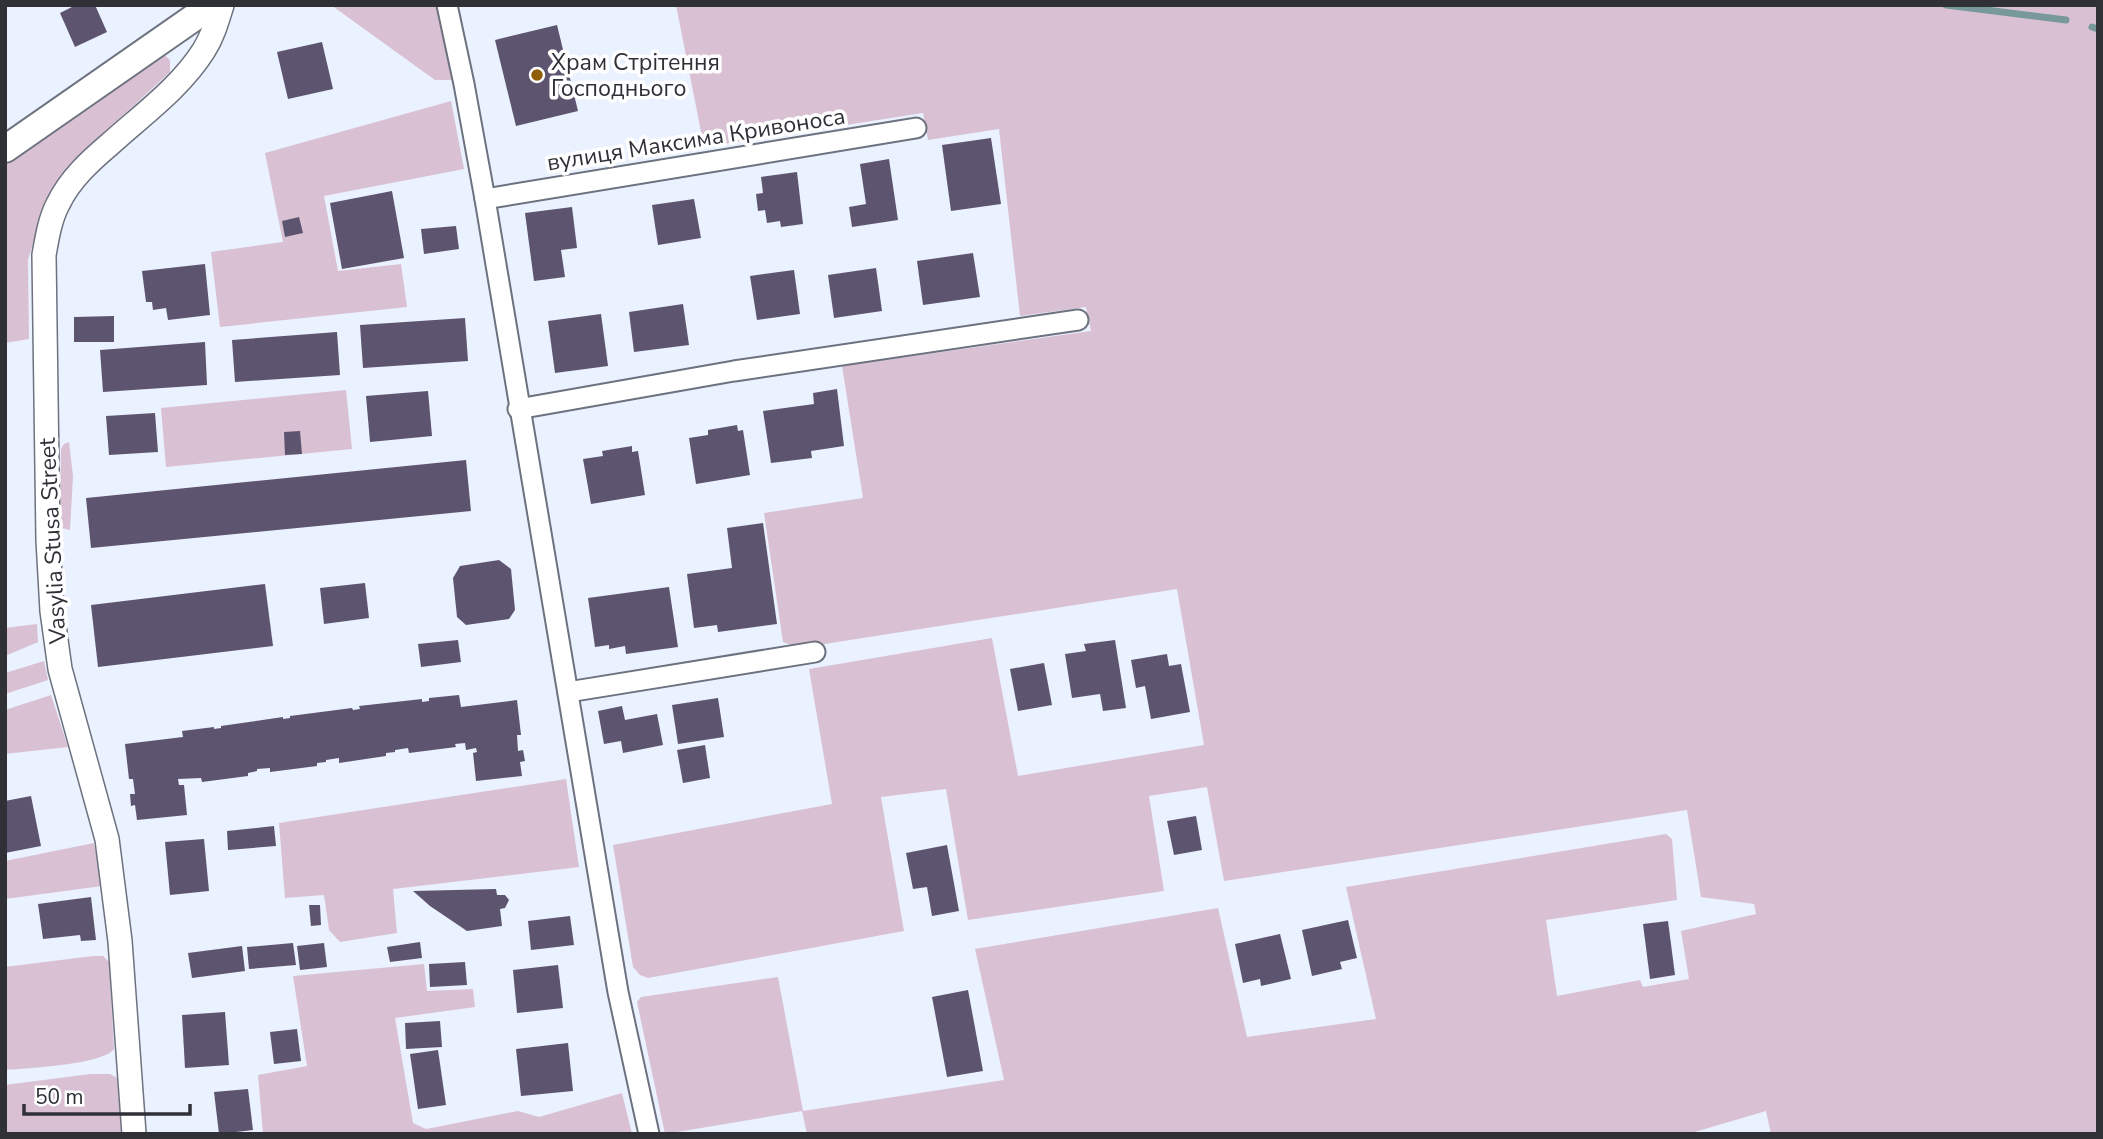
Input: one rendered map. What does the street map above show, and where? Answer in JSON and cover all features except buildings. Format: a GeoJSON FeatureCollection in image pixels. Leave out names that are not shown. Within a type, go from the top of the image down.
{"type":"FeatureCollection","features":[{"type":"Feature","properties":{"kind":"main road"},"geometry":{"type":"LineString","coordinates":[[5,149],[212,5]]}},
{"type":"Feature","properties":{"kind":"street","name":"Vasylia Stusa Street"},"geometry":{"type":"LineString","coordinates":[[134,1134],[120,941],[107,839],[60,669],[53,621],[48,540],[44,255],[57,204],[82,168],[173,88],[204,51],[222,5]]}},
{"type":"Feature","properties":{"kind":"street"},"geometry":{"type":"LineString","coordinates":[[447,5],[485,199],[618,992],[649,1134]]}},
{"type":"Feature","properties":{"kind":"street","name":"вулиця Максима Кривоноса"},"geometry":{"type":"LineString","coordinates":[[485,199],[916,128]]}},
{"type":"Feature","properties":{"kind":"street"},"geometry":{"type":"LineString","coordinates":[[519,409],[734,372],[1078,320]]}},
{"type":"Feature","properties":{"kind":"street"},"geometry":{"type":"LineString","coordinates":[[568,692],[815,652]]}},
{"type":"Feature","properties":{"kind":"shaded area"},"geometry":{"type":"Polygon","coordinates":[[[331,5],[436,5],[453,80],[435,80],[331,5]]]}},
{"type":"Feature","properties":{"kind":"shaded area"},"geometry":{"type":"Polygon","coordinates":[[[676,5],[2098,5],[2098,1134],[1771,1134],[1766,1111],[1688,1134],[807,1134],[802,1111],[665,1134],[637,1002],[641,997],[778,977],[803,1111],[1004,1080],[975,949],[1218,908],[1247,1037],[1376,1019],[1346,887],[1666,834],[1672,839],[1677,900],[1546,920],[1557,996],[1640,980],[1643,987],[1689,979],[1681,931],[1756,914],[1754,904],[1701,897],[1687,810],[1224,881],[1207,787],[1149,796],[1164,891],[968,920],[946,789],[881,797],[904,931],[648,978],[640,975],[633,967],[613,845],[832,804],[809,669],[992,638],[1018,776],[1204,745],[1177,589],[799,648],[783,642],[764,513],[863,498],[842,366],[1091,331],[1086,307],[1020,316],[999,129],[928,140],[923,113],[704,147],[676,5]]]}},
{"type":"Feature","properties":{"kind":"shaded area"},"geometry":{"type":"Polygon","coordinates":[[[163,54],[170,60],[170,72],[119,119],[63,177],[42,213],[28,260],[29,339],[5,343],[5,162],[141,66],[163,54]]]}},
{"type":"Feature","properties":{"kind":"shaded area"},"geometry":{"type":"Polygon","coordinates":[[[451,101],[464,169],[324,196],[338,271],[401,264],[407,307],[220,327],[211,252],[283,242],[265,153],[451,101]]]}},
{"type":"Feature","properties":{"kind":"shaded area"},"geometry":{"type":"Polygon","coordinates":[[[346,390],[352,449],[166,467],[161,408],[346,390]]]}},
{"type":"Feature","properties":{"kind":"shaded area"},"geometry":{"type":"Polygon","coordinates":[[[69,442],[73,476],[70,530],[62,528],[60,524],[61,449],[69,442]]]}},
{"type":"Feature","properties":{"kind":"shaded area"},"geometry":{"type":"Polygon","coordinates":[[[37,624],[38,642],[5,656],[5,628],[37,624]]]}},
{"type":"Feature","properties":{"kind":"shaded area"},"geometry":{"type":"Polygon","coordinates":[[[44,661],[48,680],[5,694],[5,673],[44,661]]]}},
{"type":"Feature","properties":{"kind":"shaded area"},"geometry":{"type":"Polygon","coordinates":[[[51,695],[68,747],[5,754],[5,710],[51,695]]]}},
{"type":"Feature","properties":{"kind":"shaded area"},"geometry":{"type":"Polygon","coordinates":[[[566,779],[579,867],[393,889],[397,933],[340,942],[329,930],[324,895],[285,898],[279,823],[566,779]]]}},
{"type":"Feature","properties":{"kind":"shaded area"},"geometry":{"type":"Polygon","coordinates":[[[94,843],[102,886],[5,899],[5,861],[94,843]]]}},
{"type":"Feature","properties":{"kind":"shaded area"},"geometry":{"type":"Polygon","coordinates":[[[103,956],[109,962],[114,1049],[95,1059],[80,1062],[5,1070],[5,967],[103,956]]]}},
{"type":"Feature","properties":{"kind":"shaded area"},"geometry":{"type":"Polygon","coordinates":[[[424,964],[427,991],[473,989],[475,1007],[395,1018],[413,1123],[426,1129],[518,1111],[539,1117],[622,1093],[632,1134],[263,1134],[258,1075],[307,1066],[293,976],[424,964]]]}},
{"type":"Feature","properties":{"kind":"shaded area"},"geometry":{"type":"Polygon","coordinates":[[[110,1074],[117,1078],[122,1134],[5,1134],[5,1085],[110,1074]]]}},
{"type":"Feature","properties":{"kind":"waterway"},"geometry":{"type":"LineString","coordinates":[[1946,5],[2066,20]]}},
{"type":"Feature","properties":{"kind":"waterway"},"geometry":{"type":"LineString","coordinates":[[2092,27],[2098,29]]}},
{"type":"Feature","properties":{"kind":"place","name":"Храм Стрітення Господнього"},"geometry":{"type":"Point","coordinates":[537,75]}}]}
